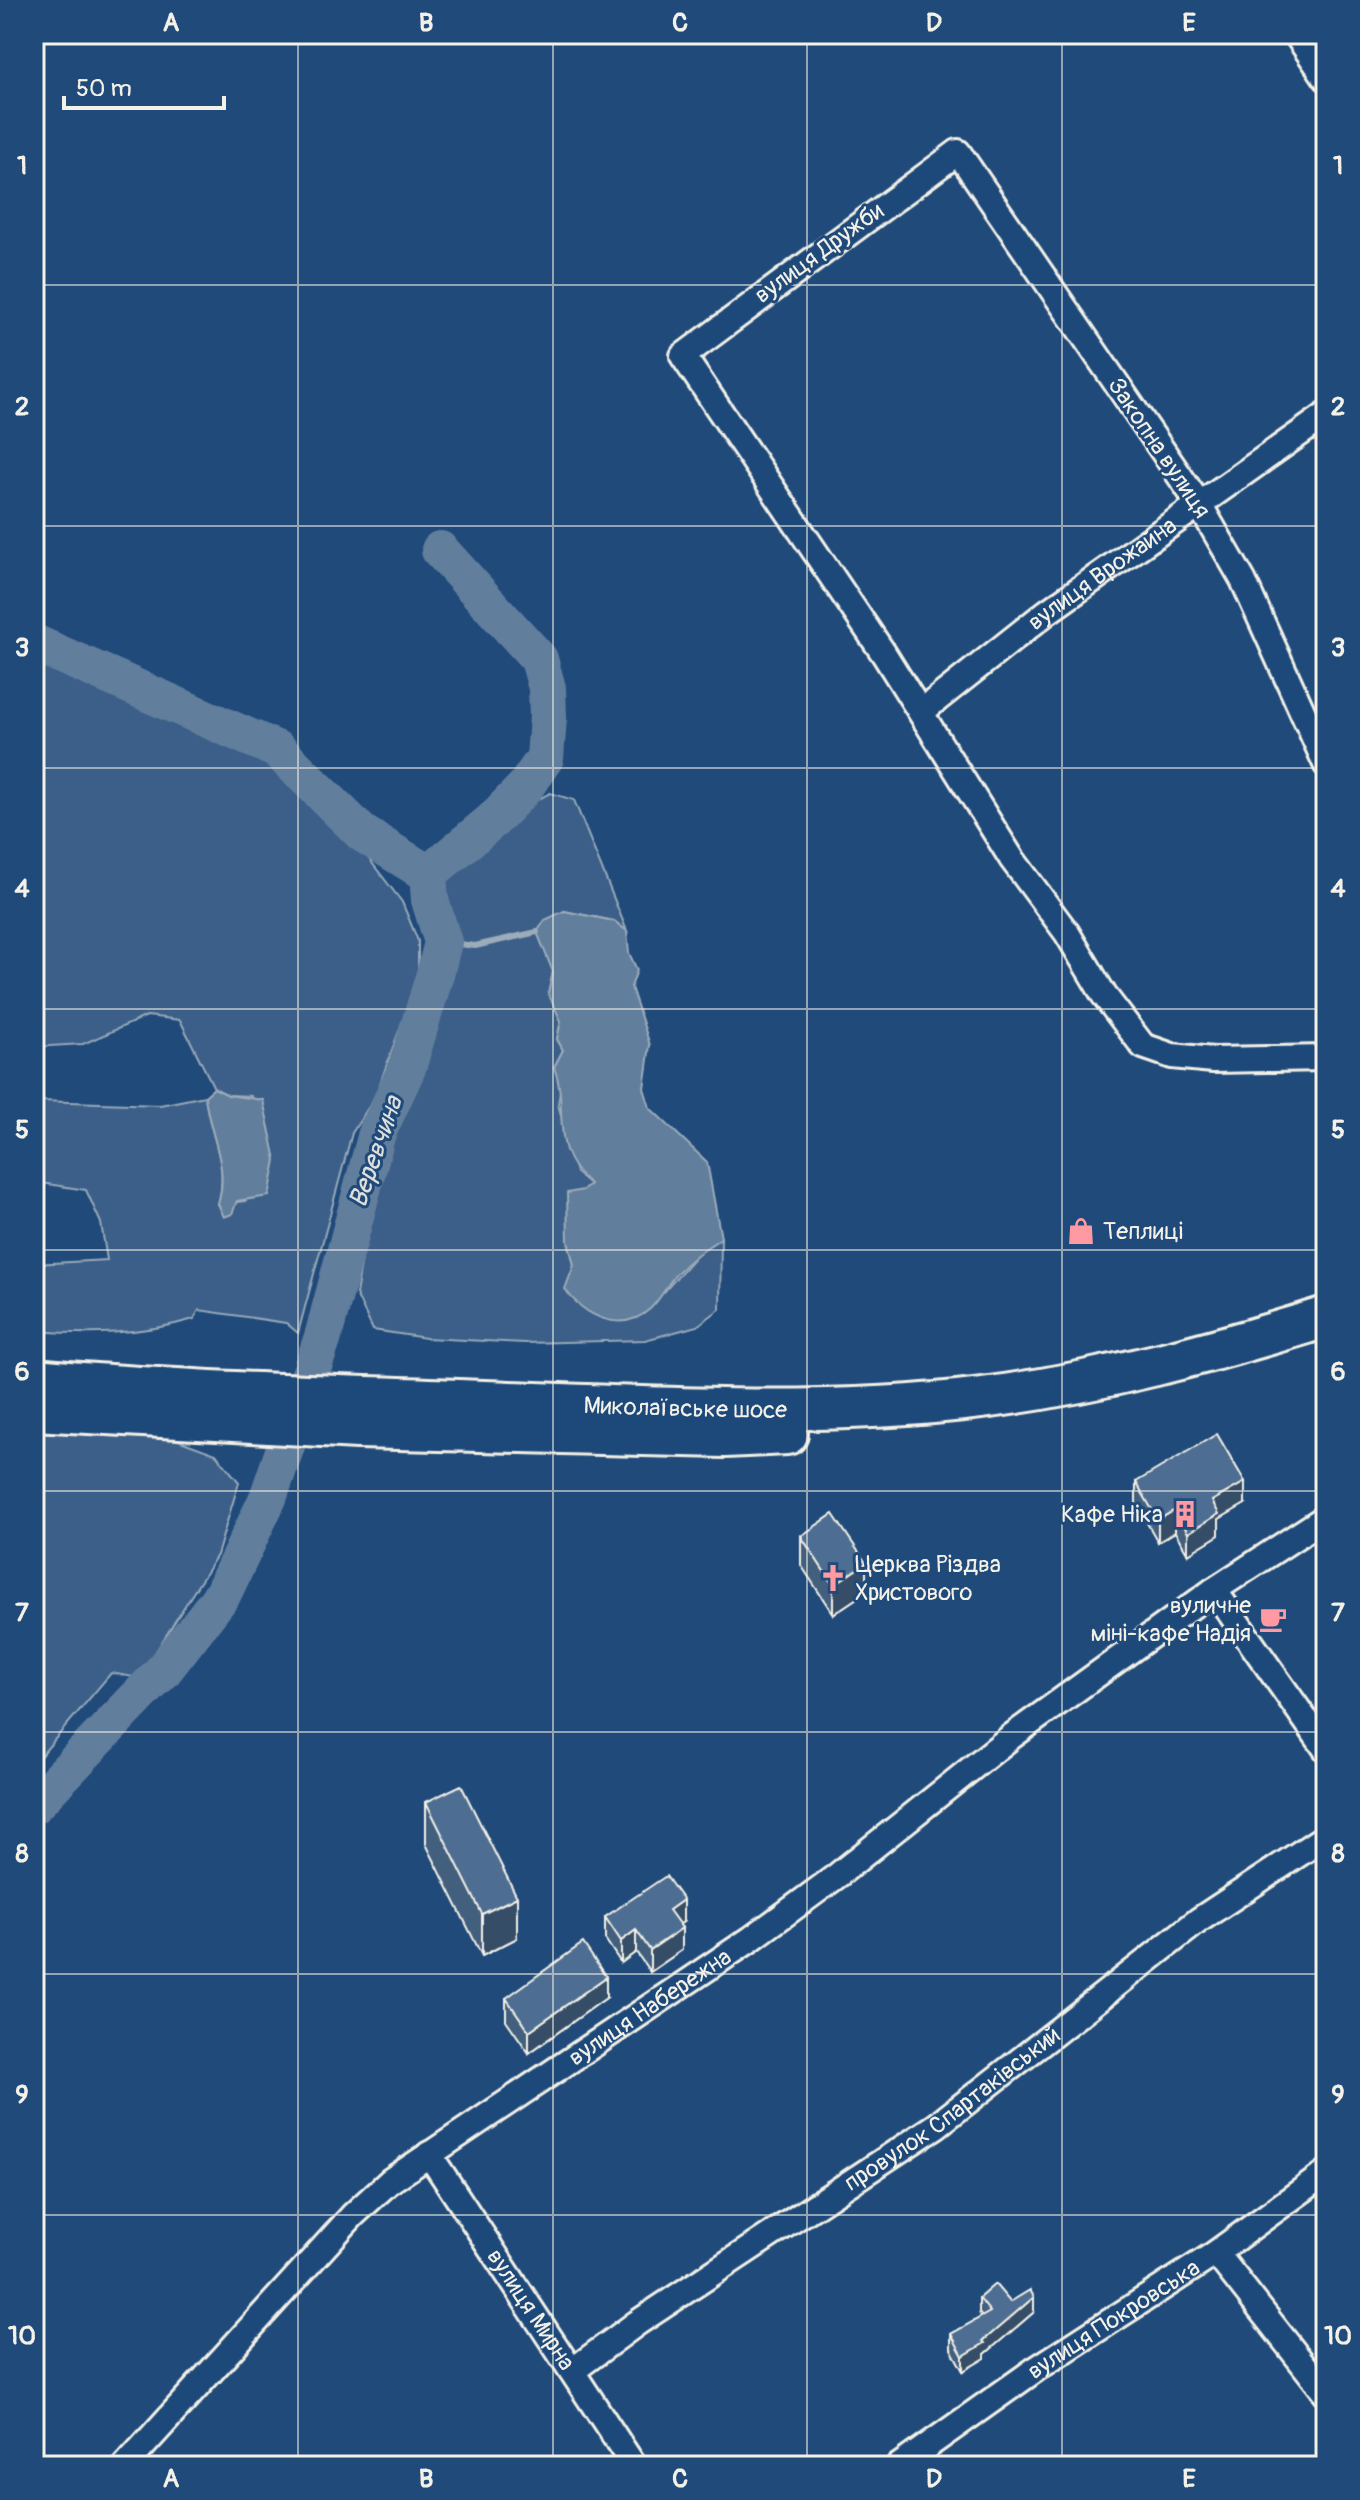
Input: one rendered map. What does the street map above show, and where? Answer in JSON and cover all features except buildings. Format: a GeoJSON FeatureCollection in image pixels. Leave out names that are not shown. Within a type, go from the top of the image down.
{"type":"FeatureCollection","features":[{"type":"Feature","properties":{"kind":"main road","name":"Миколаївське шосе"},"geometry":{"type":"LineString","coordinates":[[367,1412],[723,1409],[980,1398],[1120,1373],[1326,1317]]}},
{"type":"Feature","properties":{"kind":"main road","name":"Миколаївське шосе"},"geometry":{"type":"LineString","coordinates":[[34,1410],[234,1406],[725,1437],[980,1423],[1087,1407],[1326,1346]]}},
{"type":"Feature","properties":{"kind":"main road","name":"Миколаївське шосе"},"geometry":{"type":"LineString","coordinates":[[34,1379],[234,1406]]}},
{"type":"Feature","properties":{"kind":"street"},"geometry":{"type":"LineString","coordinates":[[1296,34],[1326,78]]}},
{"type":"Feature","properties":{"kind":"street","name":"вулиця Дружби"},"geometry":{"type":"LineString","coordinates":[[921,712],[683,356],[958,152]]}},
{"type":"Feature","properties":{"kind":"street","name":"Закопна вулиця"},"geometry":{"type":"LineString","coordinates":[[958,152],[1199,504],[1243,580],[1326,764]]}},
{"type":"Feature","properties":{"kind":"street","name":"вулиця Врожайна"},"geometry":{"type":"LineString","coordinates":[[921,712],[1047,612],[1326,415]]}},
{"type":"Feature","properties":{"kind":"street"},"geometry":{"type":"LineString","coordinates":[[921,712],[1012,859],[1143,1046],[1186,1057],[1326,1058]]}},
{"type":"Feature","properties":{"kind":"street","name":"вулиця Набережна"},"geometry":{"type":"LineString","coordinates":[[125,2466],[353,2215],[390,2181],[751,1939],[838,1875],[1012,1736],[1214,1590],[1326,1517]]}},
{"type":"Feature","properties":{"kind":"street"},"geometry":{"type":"LineString","coordinates":[[1214,1590],[1326,1749]]}},
{"type":"Feature","properties":{"kind":"street","name":"провулок Спартаківський"},"geometry":{"type":"LineString","coordinates":[[572,2371],[637,2323],[923,2134],[1199,1920],[1326,1836]]}},
{"type":"Feature","properties":{"kind":"street","name":"вулиця Мирна"},"geometry":{"type":"LineString","coordinates":[[429,2154],[634,2466]]}},
{"type":"Feature","properties":{"kind":"street","name":"вулиця Покровська"},"geometry":{"type":"LineString","coordinates":[[899,2466],[1036,2369],[1216,2253],[1326,2173]]}},
{"type":"Feature","properties":{"kind":"street"},"geometry":{"type":"LineString","coordinates":[[1216,2253],[1326,2393]]}},
{"type":"Feature","properties":{"kind":"shaded area"},"geometry":{"type":"Polygon","coordinates":[[[34,635],[229,723],[355,841],[402,902],[418,941],[418,978],[375,1097],[352,1133],[298,1333],[286,1323],[199,1310],[194,1319],[134,1331],[34,1331],[34,1264],[107,1260],[101,1223],[86,1190],[34,1182],[34,1143],[40,1101],[160,1105],[205,1096],[222,1175],[218,1204],[245,1201],[251,1096],[228,1095],[214,1088],[180,1020],[147,1016],[83,1044],[34,1047],[34,635]]]}},
{"type":"Feature","properties":{"kind":"shaded area"},"geometry":{"type":"Polygon","coordinates":[[[550,793],[574,800],[627,931],[614,921],[564,911],[549,993],[561,1021],[557,1039],[563,1050],[554,1067],[561,1085],[558,1104],[576,1173],[590,1184],[574,1211],[571,1245],[574,1265],[664,1292],[698,1253],[721,1238],[720,1309],[697,1326],[645,1340],[525,1343],[426,1338],[373,1330],[356,1294],[376,1176],[441,1006],[453,965],[452,933],[439,912],[436,890],[443,877],[514,812],[550,793]]]}},
{"type":"Feature","properties":{"kind":"shaded area"},"geometry":{"type":"Polygon","coordinates":[[[564,911],[614,921],[627,931],[629,953],[637,970],[631,987],[650,1045],[644,1088],[650,1108],[707,1162],[721,1238],[673,1277],[650,1309],[627,1321],[604,1319],[593,1314],[565,1289],[574,1265],[568,1241],[567,1193],[583,1190],[590,1184],[568,1157],[564,1143],[554,1067],[563,1050],[557,1039],[561,1021],[548,993],[553,972],[537,932],[545,920],[564,911]]]}},
{"type":"Feature","properties":{"kind":"shaded area"},"geometry":{"type":"Polygon","coordinates":[[[214,1088],[228,1095],[263,1100],[276,1160],[269,1196],[237,1201],[232,1214],[224,1217],[218,1204],[222,1176],[220,1163],[205,1096],[214,1088]]]}},
{"type":"Feature","properties":{"kind":"shaded area"},"geometry":{"type":"Polygon","coordinates":[[[34,1431],[175,1439],[216,1454],[239,1482],[217,1555],[139,1678],[111,1673],[34,1764],[34,1431]]]}},
{"type":"Feature","properties":{"kind":"waterway"},"geometry":{"type":"LineString","coordinates":[[428,874],[493,820],[525,787],[545,758],[548,717],[547,688],[539,659],[440,550]]}},
{"type":"Feature","properties":{"kind":"waterway","name":"Веревчина"},"geometry":{"type":"LineString","coordinates":[[34,643],[278,750],[362,833],[428,874],[430,900],[443,942],[407,1068],[377,1133],[323,1337],[268,1498],[222,1595],[163,1671],[34,1805]]}},
{"type":"Feature","properties":{"kind":"waterway"},"geometry":{"type":"LineString","coordinates":[[443,942],[475,946],[537,932]]}},
{"type":"Feature","properties":{"kind":"place","name":"Теплиці"},"geometry":{"type":"Point","coordinates":[1081,1231]}},
{"type":"Feature","properties":{"kind":"place","name":"Кафе Ніка"},"geometry":{"type":"Point","coordinates":[1185,1514]}},
{"type":"Feature","properties":{"kind":"place","name":"Церква Різдва Христового"},"geometry":{"type":"Point","coordinates":[833,1578]}},
{"type":"Feature","properties":{"kind":"place","name":"вуличне міні-кафе Надія"},"geometry":{"type":"Point","coordinates":[1273,1619]}}]}
